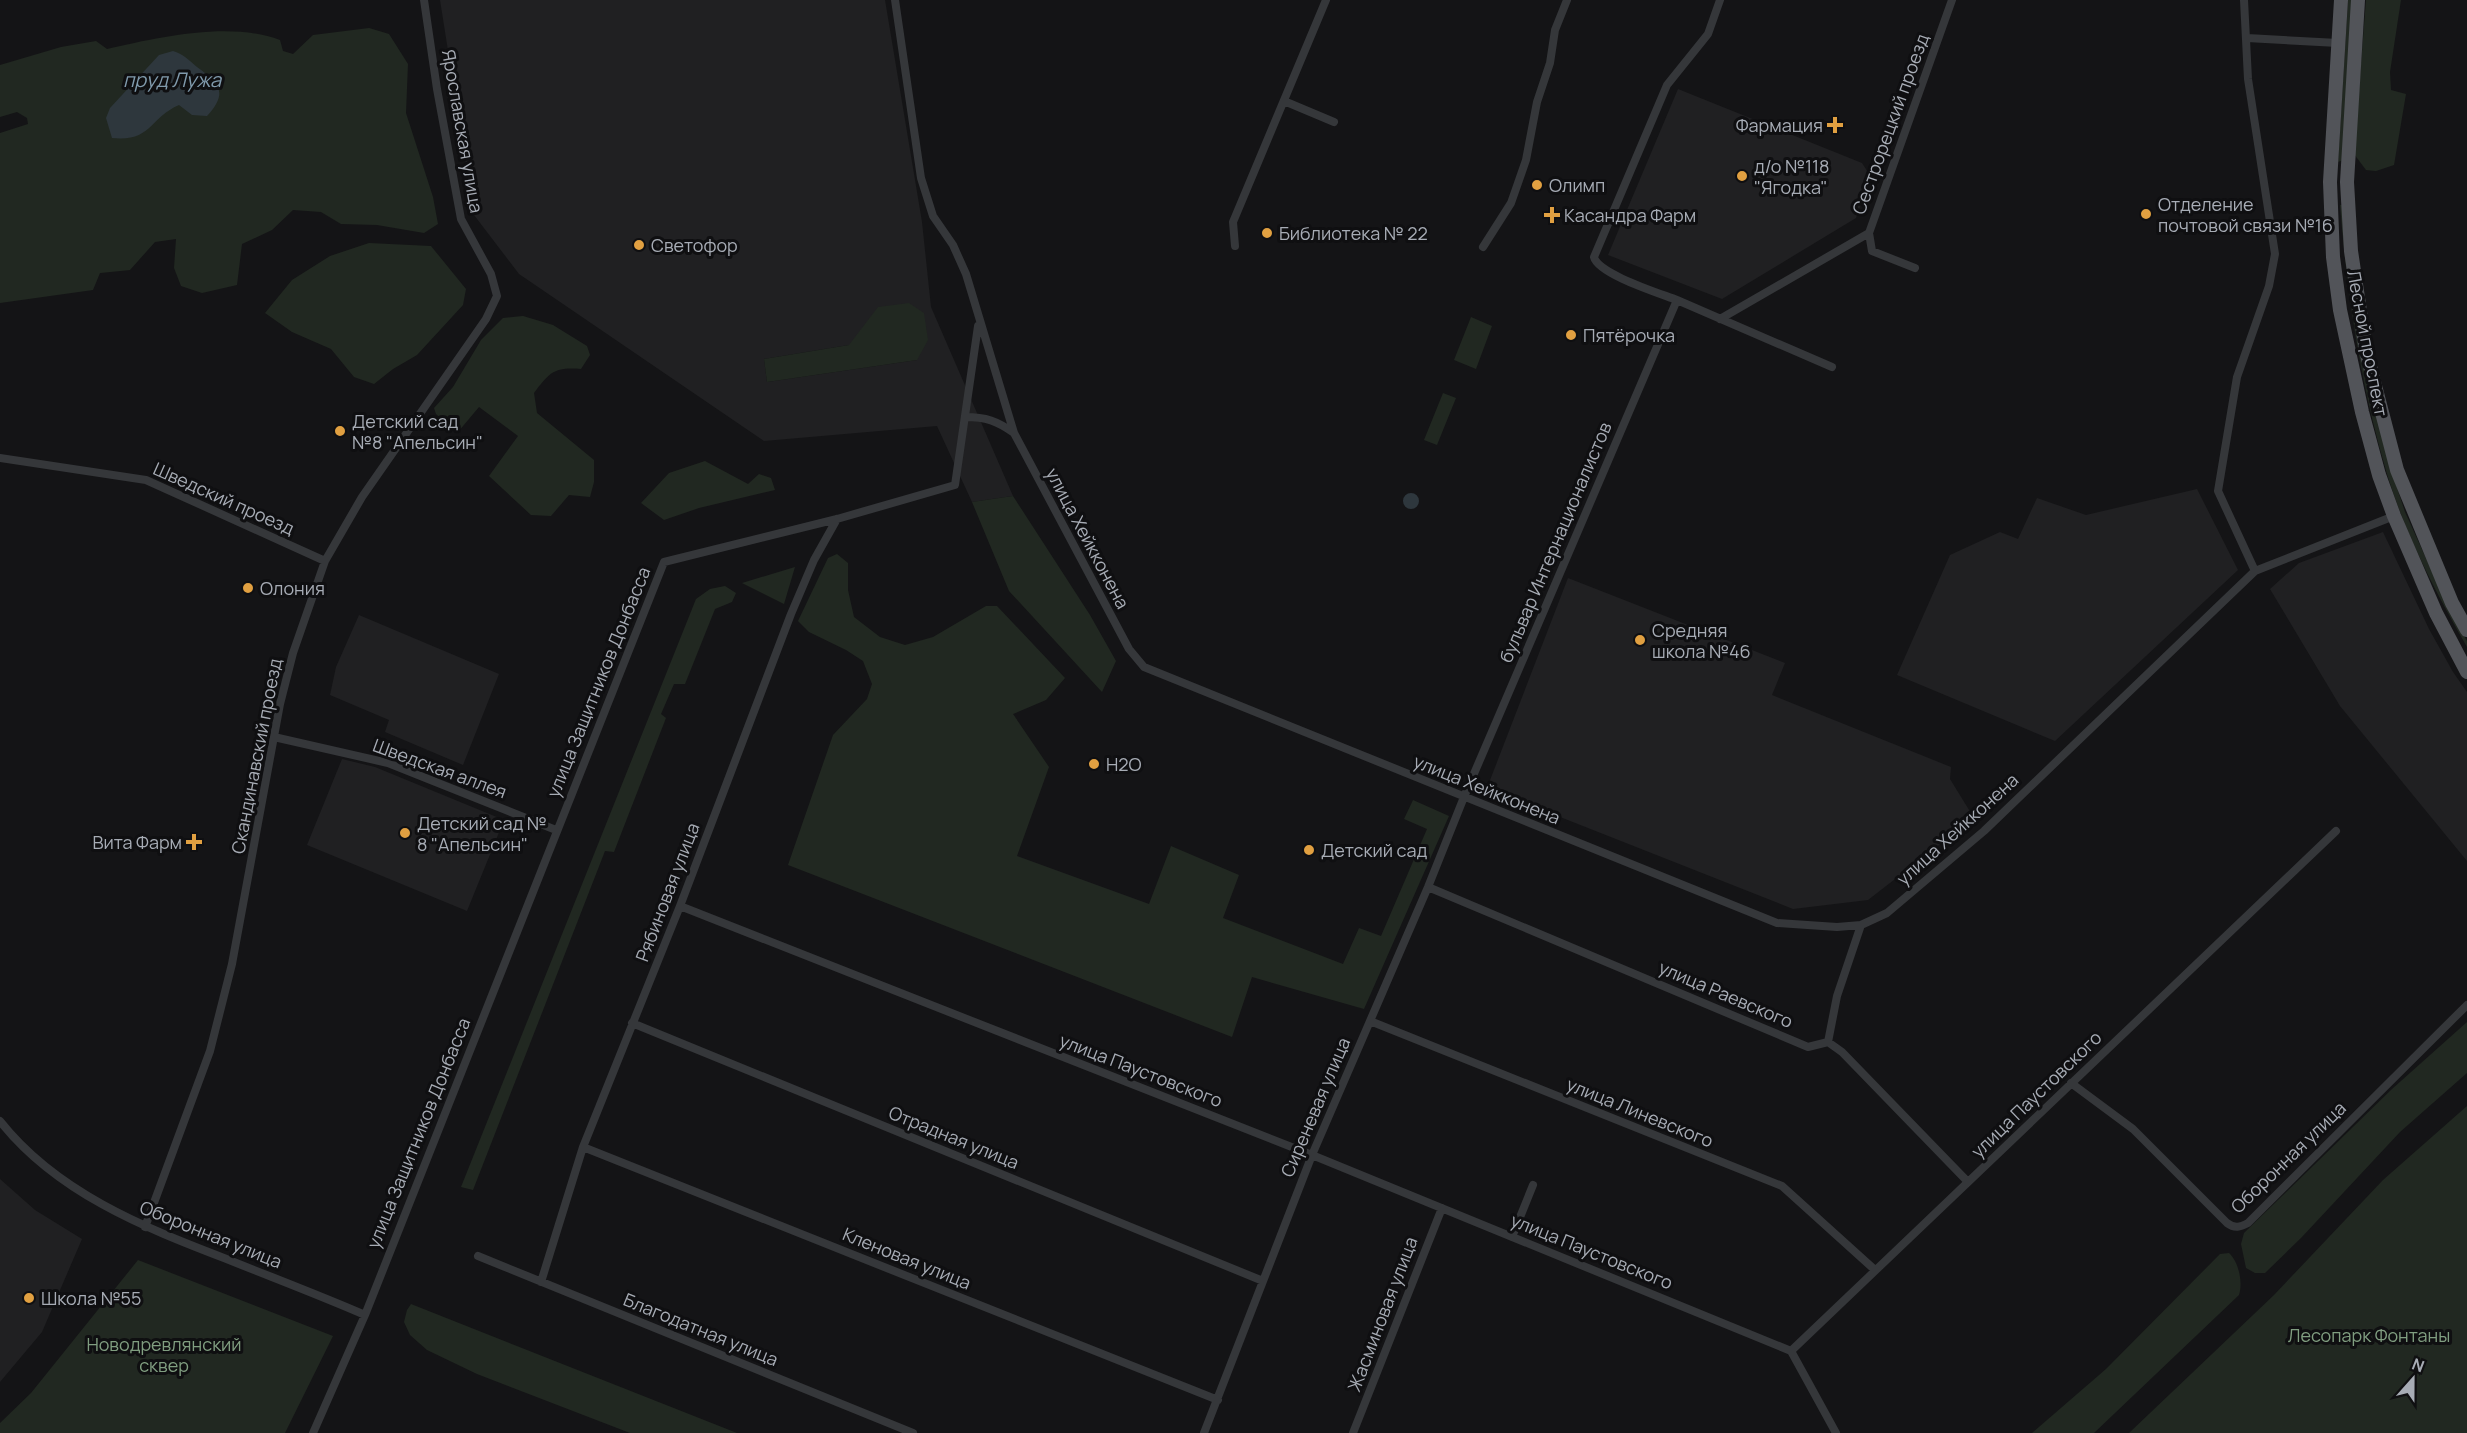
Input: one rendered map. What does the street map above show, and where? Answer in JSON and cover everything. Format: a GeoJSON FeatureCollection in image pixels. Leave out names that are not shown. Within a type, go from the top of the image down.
{"type":"FeatureCollection","features":[{"type":"Feature","properties":{"kind":"main road","name":"Лесной проспект"},"geometry":{"type":"LineString","coordinates":[[2341,0],[2330,182],[2332,257],[2340,310],[2372,450],[2394,516],[2436,613],[2467,672]]}},
{"type":"Feature","properties":{"kind":"main road","name":"Лесной проспект"},"geometry":{"type":"LineString","coordinates":[[2358,0],[2347,182],[2351,251],[2366,351],[2397,471],[2452,603],[2467,630]]}},
{"type":"Feature","properties":{"kind":"main road"},"geometry":{"type":"LineString","coordinates":[[2330,182],[2347,182]]}},
{"type":"Feature","properties":{"kind":"street","name":"Ярославская улица"},"geometry":{"type":"LineString","coordinates":[[424,0],[443,124],[461,219],[491,274],[497,296]]}},
{"type":"Feature","properties":{"kind":"street","name":"улица Хейкконена"},"geometry":{"type":"LineString","coordinates":[[895,0],[921,178],[933,216],[953,245],[966,274],[1014,433],[1129,649],[1144,667],[1777,922],[1837,927],[1861,926],[1887,913],[1984,831],[2255,571],[2394,516]]}},
{"type":"Feature","properties":{"kind":"street"},"geometry":{"type":"LineString","coordinates":[[1235,246],[1233,222],[1326,0]]}},
{"type":"Feature","properties":{"kind":"street"},"geometry":{"type":"LineString","coordinates":[[1483,247],[1511,203],[1526,160],[1537,102],[1550,63],[1555,30],[1567,0]]}},
{"type":"Feature","properties":{"kind":"street"},"geometry":{"type":"LineString","coordinates":[[1720,0],[1707,34],[1667,85],[1593,256],[1594,260],[1604,270],[1832,367]]}},
{"type":"Feature","properties":{"kind":"street","name":"Сестрорецкий проезд"},"geometry":{"type":"LineString","coordinates":[[1720,319],[1869,233],[1952,0]]}},
{"type":"Feature","properties":{"kind":"street"},"geometry":{"type":"LineString","coordinates":[[2244,0],[2248,79],[2275,254],[2269,286],[2237,377],[2218,491],[2255,571]]}},
{"type":"Feature","properties":{"kind":"street"},"geometry":{"type":"LineString","coordinates":[[2247,38],[2338,43]]}},
{"type":"Feature","properties":{"kind":"street"},"geometry":{"type":"LineString","coordinates":[[1284,101],[1334,122]]}},
{"type":"Feature","properties":{"kind":"street"},"geometry":{"type":"LineString","coordinates":[[1869,233],[1872,251],[1915,268]]}},
{"type":"Feature","properties":{"kind":"street","name":"Скандинавский проезд"},"geometry":{"type":"LineString","coordinates":[[145,1227],[210,1051],[232,964],[274,738],[293,653],[325,561],[362,497],[486,319],[497,296]]}},
{"type":"Feature","properties":{"kind":"street","name":"бульвар Интернационалистов"},"geometry":{"type":"LineString","coordinates":[[1464,797],[1677,300]]}},
{"type":"Feature","properties":{"kind":"street","name":"улица Защитников Донбасса"},"geometry":{"type":"LineString","coordinates":[[314,1433],[365,1315],[664,562],[837,519],[955,485],[979,321]]}},
{"type":"Feature","properties":{"kind":"street"},"geometry":{"type":"LineString","coordinates":[[965,417],[996,420],[1014,433]]}},
{"type":"Feature","properties":{"kind":"street","name":"Шведский проезд"},"geometry":{"type":"LineString","coordinates":[[0,458],[146,480],[325,561]]}},
{"type":"Feature","properties":{"kind":"street","name":"Рябиновая улица"},"geometry":{"type":"LineString","coordinates":[[541,1282],[584,1147],[632,1023],[680,906],[791,614],[814,560],[837,519]]}},
{"type":"Feature","properties":{"kind":"street","name":"Шведская аллея"},"geometry":{"type":"LineString","coordinates":[[274,738],[388,763],[556,830]]}},
{"type":"Feature","properties":{"kind":"street","name":"Сиреневая улица"},"geometry":{"type":"LineString","coordinates":[[1204,1433],[1312,1155],[1428,887],[1464,797]]}},
{"type":"Feature","properties":{"kind":"street","name":"улица Паустовского"},"geometry":{"type":"LineString","coordinates":[[680,906],[1312,1155],[1791,1351],[2336,831]]}},
{"type":"Feature","properties":{"kind":"street","name":"улица Раевского"},"geometry":{"type":"LineString","coordinates":[[1428,887],[1808,1047],[1828,1042]]}},
{"type":"Feature","properties":{"kind":"street"},"geometry":{"type":"LineString","coordinates":[[1861,926],[1837,996],[1828,1042],[1842,1052],[1968,1182]]}},
{"type":"Feature","properties":{"kind":"street","name":"Оборонная улица"},"geometry":{"type":"LineString","coordinates":[[2072,1083],[2133,1129],[2227,1223],[2233,1227],[2240,1227],[2248,1223],[2467,1005]]}},
{"type":"Feature","properties":{"kind":"street","name":"улица Линевского"},"geometry":{"type":"LineString","coordinates":[[1370,1021],[1782,1186],[1875,1270]]}},
{"type":"Feature","properties":{"kind":"street","name":"Отрадная улица"},"geometry":{"type":"LineString","coordinates":[[632,1023],[1263,1281]]}},
{"type":"Feature","properties":{"kind":"street","name":"Оборонная улица"},"geometry":{"type":"LineString","coordinates":[[0,1121],[11,1135],[61,1179],[145,1227],[365,1315]]}},
{"type":"Feature","properties":{"kind":"street","name":"Кленовая улица"},"geometry":{"type":"LineString","coordinates":[[584,1147],[1218,1400]]}},
{"type":"Feature","properties":{"kind":"street"},"geometry":{"type":"LineString","coordinates":[[1512,1237],[1533,1185]]}},
{"type":"Feature","properties":{"kind":"street","name":"Жасминовая улица"},"geometry":{"type":"LineString","coordinates":[[1353,1433],[1442,1208]]}},
{"type":"Feature","properties":{"kind":"street","name":"Благодатная улица"},"geometry":{"type":"LineString","coordinates":[[478,1256],[913,1433]]}},
{"type":"Feature","properties":{"kind":"street"},"geometry":{"type":"LineString","coordinates":[[1791,1351],[1836,1433]]}},
{"type":"Feature","properties":{"kind":"shaded area"},"geometry":{"type":"Polygon","coordinates":[[[440,0],[885,0],[922,222],[931,307],[1013,496],[972,502],[937,426],[764,441],[519,274],[474,215],[440,0]],[[849,345],[764,359],[767,382],[917,360],[849,345]]]}},
{"type":"Feature","properties":{"kind":"shaded area"},"geometry":{"type":"Polygon","coordinates":[[[1678,89],[1862,163],[1871,177],[1856,218],[1722,299],[1608,255],[1678,89]]]}},
{"type":"Feature","properties":{"kind":"shaded area"},"geometry":{"type":"Polygon","coordinates":[[[2197,489],[2238,570],[2055,741],[1897,675],[1950,555],[2000,532],[2018,539],[2037,498],[2086,515],[2197,489]]]}},
{"type":"Feature","properties":{"kind":"shaded area"},"geometry":{"type":"Polygon","coordinates":[[[2383,532],[2429,629],[2467,692],[2467,861],[2340,706],[2270,589],[2299,563],[2383,532]]]}},
{"type":"Feature","properties":{"kind":"shaded area"},"geometry":{"type":"Polygon","coordinates":[[[1568,578],[1785,663],[1772,695],[1951,767],[1950,779],[1974,818],[1868,900],[1793,909],[1487,788],[1568,578]]]}},
{"type":"Feature","properties":{"kind":"shaded area","name":"Детский сад № 8 \"Апельсин\""},"geometry":{"type":"Polygon","coordinates":[[[359,615],[499,674],[463,765],[385,732],[389,720],[330,695],[336,667],[359,615]]]}},
{"type":"Feature","properties":{"kind":"shaded area","name":"Детский сад № 8 \"Апельсин\""},"geometry":{"type":"Polygon","coordinates":[[[342,759],[375,767],[504,820],[467,911],[307,845],[342,759]]]}},
{"type":"Feature","properties":{"kind":"shaded area","name":"Школа №55"},"geometry":{"type":"Polygon","coordinates":[[[0,1179],[35,1210],[82,1239],[42,1332],[0,1382],[0,1179]]]}},
{"type":"Feature","properties":{"kind":"green space"},"geometry":{"type":"Polygon","coordinates":[[[2348,0],[2352,0],[2343,160],[2338,162],[2348,0]]]}},
{"type":"Feature","properties":{"kind":"green space"},"geometry":{"type":"Polygon","coordinates":[[[2366,0],[2401,0],[2390,72],[2391,90],[2406,94],[2394,165],[2376,171],[2366,170],[2354,154],[2366,0]]]}},
{"type":"Feature","properties":{"kind":"green space"},"geometry":{"type":"Polygon","coordinates":[[[369,28],[389,34],[408,64],[406,113],[433,197],[438,224],[424,233],[377,225],[341,224],[321,212],[293,210],[272,230],[242,244],[237,285],[202,293],[181,286],[174,268],[176,239],[155,242],[130,270],[100,273],[93,290],[0,303],[0,133],[28,124],[27,118],[17,112],[0,117],[0,65],[61,47],[96,41],[107,49],[171,36],[217,31],[260,34],[280,40],[283,51],[293,54],[313,35],[369,28]]]}},
{"type":"Feature","properties":{"kind":"green space"},"geometry":{"type":"Polygon","coordinates":[[[2340,205],[2343,205],[2389,464],[2405,512],[2449,609],[2467,641],[2467,647],[2422,563],[2387,474],[2356,341],[2340,205]]]}},
{"type":"Feature","properties":{"kind":"green space"},"geometry":{"type":"Polygon","coordinates":[[[369,243],[431,246],[466,289],[463,305],[417,355],[393,369],[374,384],[354,377],[331,349],[292,332],[265,313],[292,280],[330,256],[369,243]]]}},
{"type":"Feature","properties":{"kind":"green space"},"geometry":{"type":"Polygon","coordinates":[[[909,303],[924,313],[928,340],[917,360],[767,382],[764,359],[849,345],[878,307],[909,303]]]}},
{"type":"Feature","properties":{"kind":"green space"},"geometry":{"type":"Polygon","coordinates":[[[523,316],[553,325],[587,346],[590,355],[581,369],[553,372],[534,393],[537,413],[594,460],[594,482],[590,497],[569,495],[551,516],[531,515],[489,476],[518,436],[479,407],[458,432],[436,414],[434,408],[453,387],[481,340],[503,318],[523,316]]]}},
{"type":"Feature","properties":{"kind":"green space"},"geometry":{"type":"Polygon","coordinates":[[[1471,317],[1492,326],[1476,369],[1454,360],[1471,317]]]}},
{"type":"Feature","properties":{"kind":"green space"},"geometry":{"type":"Polygon","coordinates":[[[1443,393],[1456,398],[1437,445],[1424,440],[1443,393]]]}},
{"type":"Feature","properties":{"kind":"green space"},"geometry":{"type":"Polygon","coordinates":[[[705,461],[748,484],[759,474],[771,478],[775,490],[699,508],[664,520],[641,503],[669,473],[705,461]]]}},
{"type":"Feature","properties":{"kind":"green space"},"geometry":{"type":"Polygon","coordinates":[[[1013,496],[1090,615],[1116,661],[1102,692],[1009,591],[972,502],[1013,496]]]}},
{"type":"Feature","properties":{"kind":"green space"},"geometry":{"type":"Polygon","coordinates":[[[837,554],[848,563],[848,590],[854,617],[880,637],[905,645],[933,637],[986,606],[997,606],[1065,678],[1046,700],[1013,714],[1049,767],[1017,856],[1149,904],[1171,846],[1239,875],[1223,918],[1343,964],[1359,928],[1381,936],[1427,829],[1404,819],[1413,800],[1449,816],[1364,1009],[1252,977],[1232,1037],[788,865],[833,735],[867,699],[872,684],[863,661],[809,632],[798,621],[828,558],[837,554]]]}},
{"type":"Feature","properties":{"kind":"green space"},"geometry":{"type":"Polygon","coordinates":[[[795,567],[784,604],[742,583],[795,567]]]}},
{"type":"Feature","properties":{"kind":"green space"},"geometry":{"type":"Polygon","coordinates":[[[725,586],[736,593],[732,602],[715,609],[685,684],[674,684],[661,714],[666,718],[614,852],[605,851],[473,1190],[461,1187],[696,599],[710,589],[725,586]]]}},
{"type":"Feature","properties":{"kind":"green space"},"geometry":{"type":"Polygon","coordinates":[[[2467,1022],[2467,1073],[2400,1132],[2265,1273],[2255,1273],[2246,1268],[2241,1244],[2244,1233],[2392,1089],[2467,1022]]]}},
{"type":"Feature","properties":{"kind":"green space","name":"Лесопарк Фонтаны"},"geometry":{"type":"Polygon","coordinates":[[[2467,1106],[2467,1433],[2129,1433],[2274,1295],[2383,1180],[2467,1106]]]}},
{"type":"Feature","properties":{"kind":"green space"},"geometry":{"type":"Polygon","coordinates":[[[2229,1253],[2239,1273],[2241,1285],[2239,1295],[2094,1433],[2032,1433],[2106,1369],[2220,1254],[2229,1253]]]}},
{"type":"Feature","properties":{"kind":"green space","name":"Новодревлянский сквер"},"geometry":{"type":"Polygon","coordinates":[[[138,1260],[333,1336],[285,1433],[0,1433],[0,1423],[31,1393],[138,1260]]]}},
{"type":"Feature","properties":{"kind":"green space"},"geometry":{"type":"Polygon","coordinates":[[[411,1304],[737,1433],[630,1433],[477,1374],[427,1350],[410,1335],[404,1322],[411,1304]]]}},
{"type":"Feature","properties":{"kind":"water","name":"пруд Лужа"},"geometry":{"type":"Polygon","coordinates":[[[173,51],[186,58],[216,83],[219,94],[214,108],[207,116],[192,115],[179,105],[169,110],[143,133],[125,138],[112,138],[106,118],[110,108],[159,55],[173,51]]]}},
{"type":"Feature","properties":{"kind":"water"},"geometry":{"type":"Polygon","coordinates":[[[1411,493],[1419,501],[1411,509],[1403,501],[1411,493]]]}},
{"type":"Feature","properties":{"kind":"place","name":"Фармация"},"geometry":{"type":"Point","coordinates":[1835,125]}},
{"type":"Feature","properties":{"kind":"place","name":"д/о №118 \"Ягодка\""},"geometry":{"type":"Point","coordinates":[1742,176]}},
{"type":"Feature","properties":{"kind":"place","name":"Олимп"},"geometry":{"type":"Point","coordinates":[1537,185]}},
{"type":"Feature","properties":{"kind":"place","name":"Отделение почтовой связи №16"},"geometry":{"type":"Point","coordinates":[2146,214]}},
{"type":"Feature","properties":{"kind":"place","name":"Касандра Фарм"},"geometry":{"type":"Point","coordinates":[1552,215]}},
{"type":"Feature","properties":{"kind":"place","name":"Библиотека № 22"},"geometry":{"type":"Point","coordinates":[1267,233]}},
{"type":"Feature","properties":{"kind":"place","name":"Светофор"},"geometry":{"type":"Point","coordinates":[639,245]}},
{"type":"Feature","properties":{"kind":"place","name":"Пятёрочка"},"geometry":{"type":"Point","coordinates":[1571,335]}},
{"type":"Feature","properties":{"kind":"place","name":"Детский сад №8 \"Апельсин\""},"geometry":{"type":"Point","coordinates":[340,431]}},
{"type":"Feature","properties":{"kind":"place","name":"Олония"},"geometry":{"type":"Point","coordinates":[248,588]}},
{"type":"Feature","properties":{"kind":"place","name":"Средняя школа №46"},"geometry":{"type":"Point","coordinates":[1640,640]}},
{"type":"Feature","properties":{"kind":"place","name":"H2O"},"geometry":{"type":"Point","coordinates":[1094,764]}},
{"type":"Feature","properties":{"kind":"place","name":"Детский сад № 8 \"Апельсин\""},"geometry":{"type":"Point","coordinates":[405,833]}},
{"type":"Feature","properties":{"kind":"place","name":"Вита Фарм"},"geometry":{"type":"Point","coordinates":[194,842]}},
{"type":"Feature","properties":{"kind":"place","name":"Детский сад"},"geometry":{"type":"Point","coordinates":[1309,850]}},
{"type":"Feature","properties":{"kind":"place","name":"Школа №55"},"geometry":{"type":"Point","coordinates":[29,1298]}}]}
